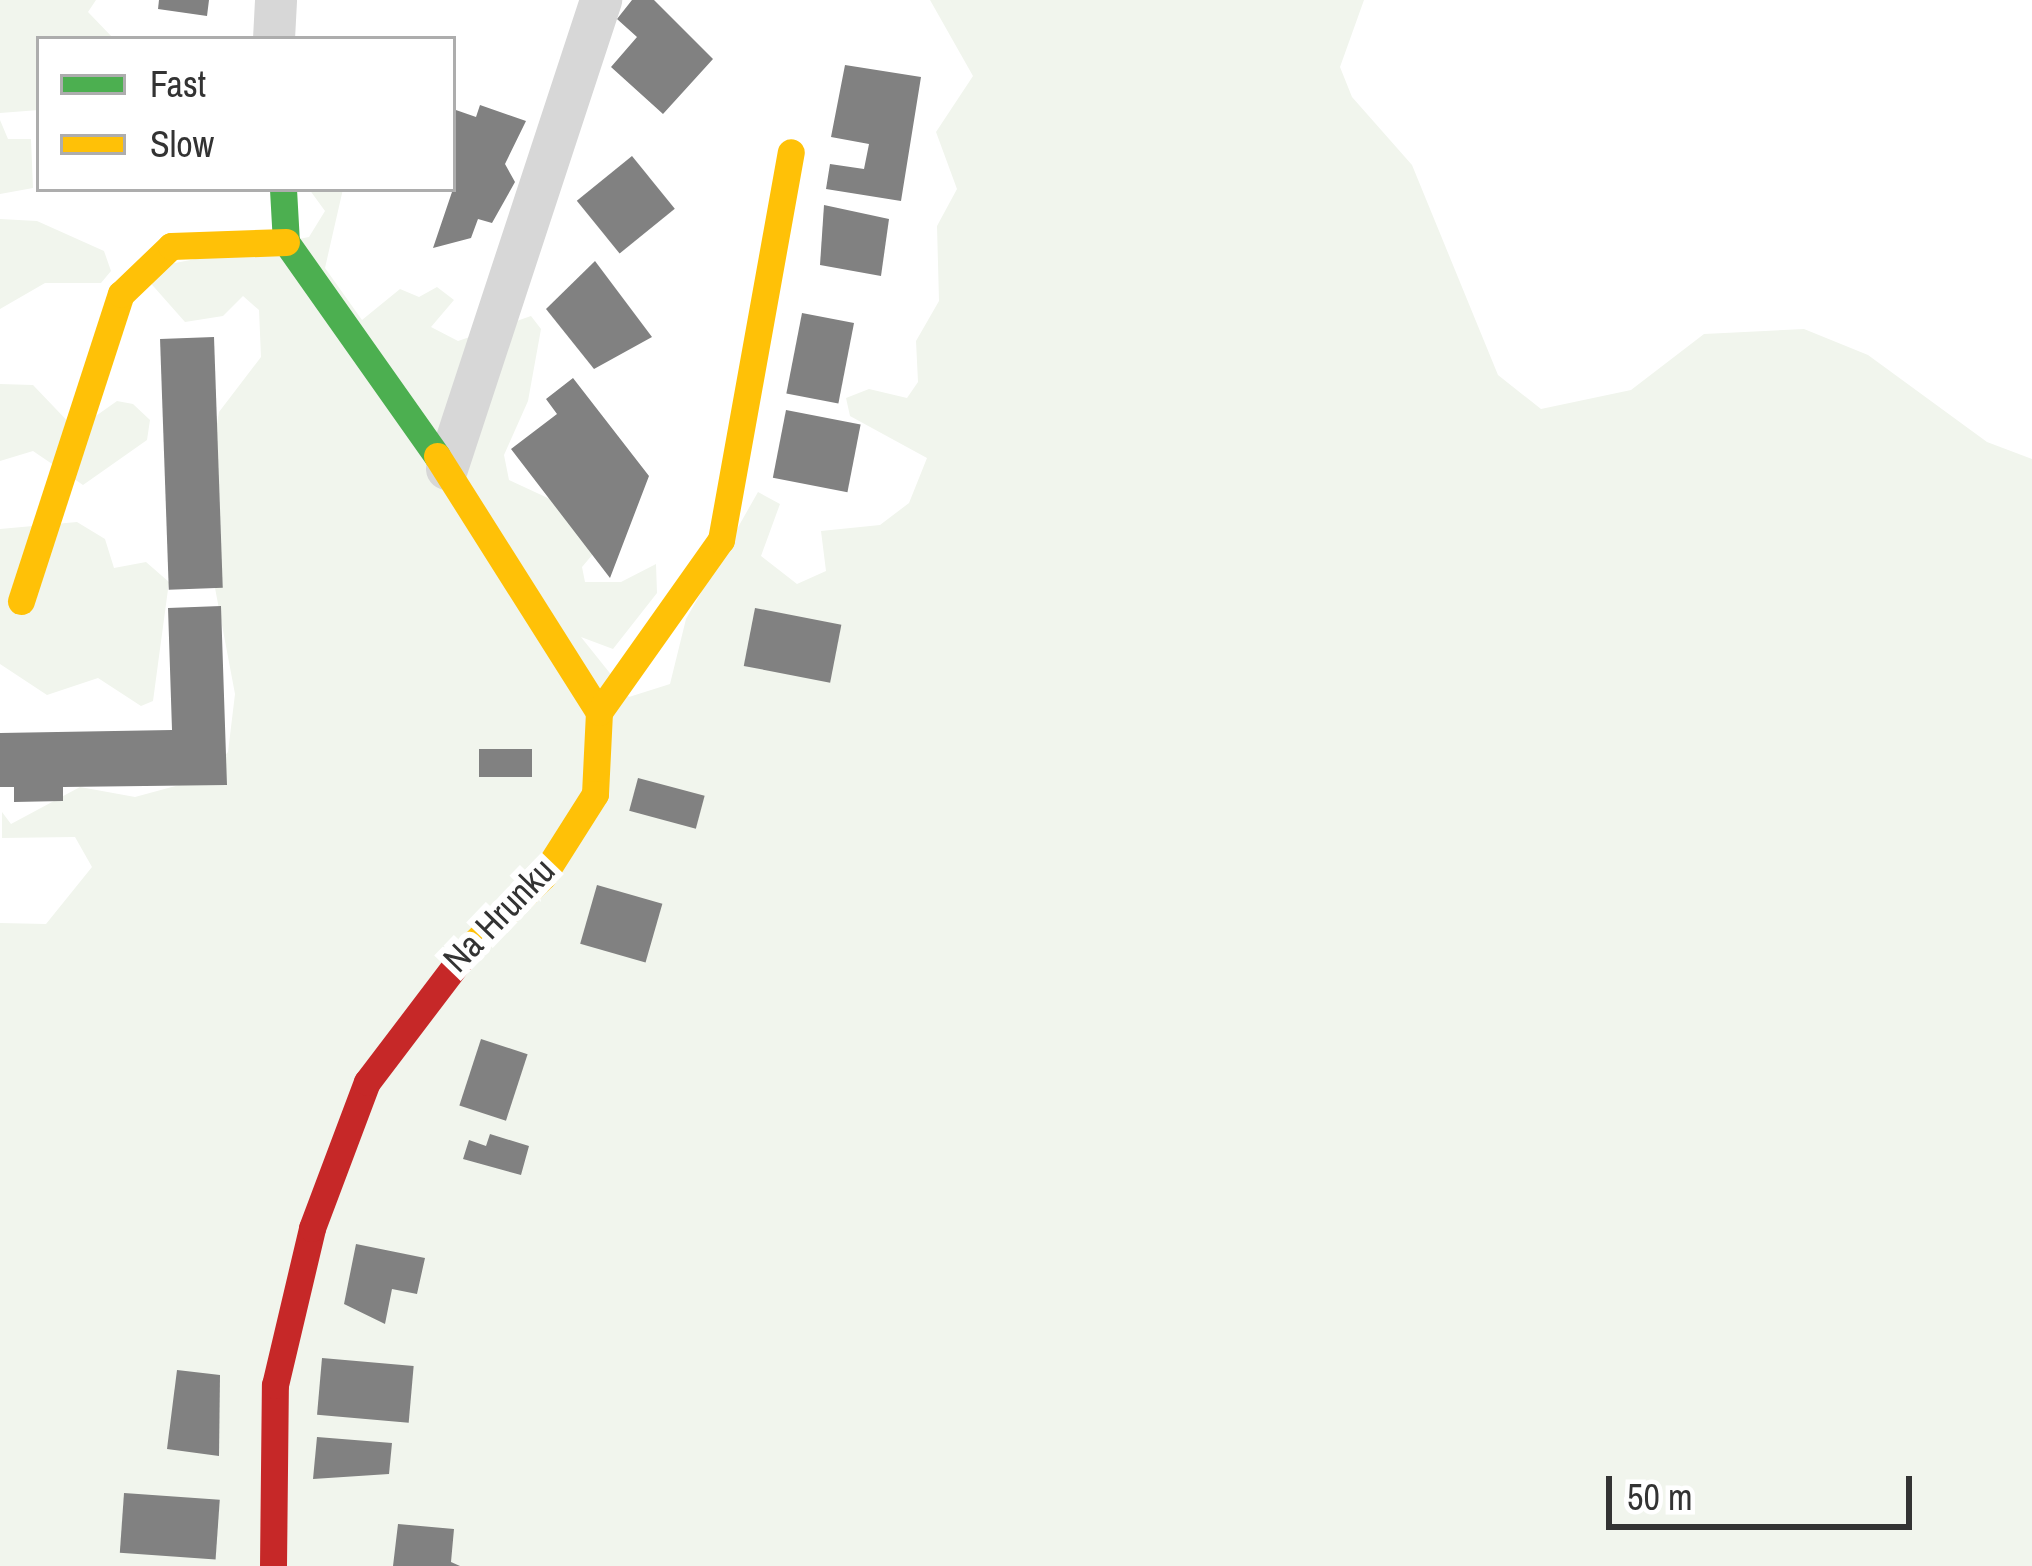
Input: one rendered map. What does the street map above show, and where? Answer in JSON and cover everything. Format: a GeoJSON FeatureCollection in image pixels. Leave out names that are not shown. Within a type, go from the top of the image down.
{"type":"FeatureCollection","features":[{"type":"Feature","properties":{"kind":"street"},"geometry":{"type":"LineString","coordinates":[[274,36],[276,0]]}},
{"type":"Feature","properties":{"kind":"street"},"geometry":{"type":"LineString","coordinates":[[447,469],[601,0]]}},
{"type":"Feature","properties":{"kind":"street"},"geometry":{"type":"LineString","coordinates":[[283,192],[286,242],[447,469],[598,712],[721,540],[791,152]]}},
{"type":"Feature","properties":{"kind":"street"},"geometry":{"type":"LineString","coordinates":[[21,601],[121,294],[171,246],[286,242]]}},
{"type":"Feature","properties":{"kind":"street","name":"Na Hrunku"},"geometry":{"type":"LineString","coordinates":[[273,1566],[275,1385],[312,1228],[367,1082],[437,980],[544,876],[596,794],[598,712]]}},
{"type":"Feature","properties":{"kind":"shaded area"},"geometry":{"type":"Polygon","coordinates":[[[0,0],[96,0],[88,12],[111,36],[36,36],[36,110],[0,113],[0,0]]]}},
{"type":"Feature","properties":{"kind":"shaded area"},"geometry":{"type":"Polygon","coordinates":[[[930,0],[1364,0],[1340,67],[1352,97],[1412,165],[1498,375],[1541,409],[1631,390],[1704,334],[1804,329],[1868,355],[1987,442],[2032,459],[2032,1566],[0,1566],[0,923],[46,924],[92,867],[75,837],[2,838],[2,812],[11,824],[80,787],[135,797],[205,778],[228,752],[235,694],[212,572],[213,446],[219,412],[261,357],[259,310],[243,296],[223,316],[185,322],[139,270],[309,237],[325,211],[311,192],[342,192],[325,268],[362,320],[400,289],[419,297],[437,287],[454,300],[431,327],[458,341],[531,316],[541,329],[528,401],[504,455],[509,480],[593,519],[599,547],[582,567],[585,582],[621,582],[656,564],[657,593],[613,649],[581,637],[629,697],[670,684],[686,619],[758,492],[780,504],[761,556],[797,584],[826,571],[821,531],[880,525],[909,503],[927,458],[850,416],[846,398],[869,389],[907,398],[918,382],[916,341],[939,301],[937,226],[957,189],[936,132],[973,76],[930,0]]]}},
{"type":"Feature","properties":{"kind":"shaded area"},"geometry":{"type":"Polygon","coordinates":[[[0,120],[8,139],[31,139],[33,188],[0,194],[0,120]]]}},
{"type":"Feature","properties":{"kind":"shaded area"},"geometry":{"type":"Polygon","coordinates":[[[0,219],[37,221],[104,251],[111,271],[101,283],[45,283],[0,309],[0,219]]]}},
{"type":"Feature","properties":{"kind":"shaded area"},"geometry":{"type":"Polygon","coordinates":[[[0,384],[33,385],[76,430],[117,401],[133,404],[150,420],[147,440],[83,485],[33,451],[0,461],[0,384]]]}},
{"type":"Feature","properties":{"kind":"shaded area"},"geometry":{"type":"Polygon","coordinates":[[[77,522],[105,539],[114,568],[146,562],[169,582],[153,701],[141,706],[98,678],[47,695],[0,664],[0,529],[77,522]]]}},
{"type":"Feature","properties":{"kind":"building"},"geometry":{"type":"Polygon","coordinates":[[[159,0],[209,0],[207,16],[158,9],[159,0]]]}},
{"type":"Feature","properties":{"kind":"building"},"geometry":{"type":"Polygon","coordinates":[[[632,0],[654,0],[713,59],[663,114],[611,67],[637,37],[617,19],[632,0]]]}},
{"type":"Feature","properties":{"kind":"building"},"geometry":{"type":"Polygon","coordinates":[[[845,65],[921,77],[901,201],[826,189],[830,164],[864,169],[869,144],[831,137],[845,65]]]}},
{"type":"Feature","properties":{"kind":"building"},"geometry":{"type":"Polygon","coordinates":[[[480,105],[526,121],[505,164],[515,182],[492,223],[478,219],[471,238],[433,248],[452,192],[456,192],[456,110],[476,117],[480,105]]]}},
{"type":"Feature","properties":{"kind":"building"},"geometry":{"type":"Polygon","coordinates":[[[632,156],[675,209],[620,254],[577,201],[632,156]]]}},
{"type":"Feature","properties":{"kind":"building"},"geometry":{"type":"Polygon","coordinates":[[[824,205],[889,219],[881,276],[820,265],[824,205]]]}},
{"type":"Feature","properties":{"kind":"building"},"geometry":{"type":"Polygon","coordinates":[[[595,261],[652,337],[594,369],[546,309],[595,261]]]}},
{"type":"Feature","properties":{"kind":"building"},"geometry":{"type":"Polygon","coordinates":[[[802,313],[854,323],[838,404],[786,393],[802,313]]]}},
{"type":"Feature","properties":{"kind":"building"},"geometry":{"type":"Polygon","coordinates":[[[214,337],[223,588],[169,590],[160,339],[214,337]]]}},
{"type":"Feature","properties":{"kind":"building"},"geometry":{"type":"Polygon","coordinates":[[[573,378],[649,476],[610,578],[511,449],[557,414],[546,399],[573,378]]]}},
{"type":"Feature","properties":{"kind":"building"},"geometry":{"type":"Polygon","coordinates":[[[786,410],[861,425],[847,492],[773,478],[786,410]]]}},
{"type":"Feature","properties":{"kind":"building"},"geometry":{"type":"Polygon","coordinates":[[[221,606],[227,785],[63,787],[63,801],[14,802],[14,787],[0,787],[0,733],[172,730],[168,608],[221,606]]]}},
{"type":"Feature","properties":{"kind":"building"},"geometry":{"type":"Polygon","coordinates":[[[755,608],[841,625],[830,683],[744,666],[755,608]]]}},
{"type":"Feature","properties":{"kind":"building"},"geometry":{"type":"Polygon","coordinates":[[[479,749],[532,749],[532,777],[479,777],[479,749]]]}},
{"type":"Feature","properties":{"kind":"building"},"geometry":{"type":"Polygon","coordinates":[[[638,778],[705,796],[696,829],[629,811],[638,778]]]}},
{"type":"Feature","properties":{"kind":"building"},"geometry":{"type":"Polygon","coordinates":[[[597,885],[662,904],[646,962],[580,944],[597,885]]]}},
{"type":"Feature","properties":{"kind":"building"},"geometry":{"type":"Polygon","coordinates":[[[481,1039],[528,1054],[506,1121],[459,1106],[481,1039]]]}},
{"type":"Feature","properties":{"kind":"building"},"geometry":{"type":"Polygon","coordinates":[[[490,1134],[529,1146],[521,1175],[463,1159],[469,1140],[486,1146],[490,1134]]]}},
{"type":"Feature","properties":{"kind":"building"},"geometry":{"type":"Polygon","coordinates":[[[356,1244],[425,1258],[417,1294],[392,1289],[385,1324],[344,1304],[356,1244]]]}},
{"type":"Feature","properties":{"kind":"building"},"geometry":{"type":"Polygon","coordinates":[[[322,1358],[414,1366],[409,1423],[317,1415],[322,1358]]]}},
{"type":"Feature","properties":{"kind":"building"},"geometry":{"type":"Polygon","coordinates":[[[177,1370],[220,1375],[219,1456],[167,1449],[177,1370]]]}},
{"type":"Feature","properties":{"kind":"building"},"geometry":{"type":"Polygon","coordinates":[[[317,1437],[392,1443],[389,1474],[313,1479],[317,1437]]]}},
{"type":"Feature","properties":{"kind":"building"},"geometry":{"type":"Polygon","coordinates":[[[124,1493],[220,1500],[216,1560],[120,1553],[124,1493]]]}},
{"type":"Feature","properties":{"kind":"building"},"geometry":{"type":"Polygon","coordinates":[[[398,1524],[454,1529],[451,1562],[460,1566],[393,1566],[398,1524]]]}},
{"type":"Feature","properties":{"kind":"traffic: fast"},"geometry":{"type":"LineString","coordinates":[[283,192],[286,242],[437,456]]}},
{"type":"Feature","properties":{"kind":"traffic: slow"},"geometry":{"type":"LineString","coordinates":[[599,712],[721,540],[791,152]]}},
{"type":"Feature","properties":{"kind":"traffic: slow"},"geometry":{"type":"LineString","coordinates":[[21,601],[121,294],[171,246],[286,242]]}},
{"type":"Feature","properties":{"kind":"traffic: slow"},"geometry":{"type":"LineString","coordinates":[[437,456],[599,712],[595,794],[543,876],[468,949]]}},
{"type":"Feature","properties":{"kind":"traffic: jam"},"geometry":{"type":"LineString","coordinates":[[273,1566],[275,1385],[312,1228],[367,1082],[468,949]]}}]}
